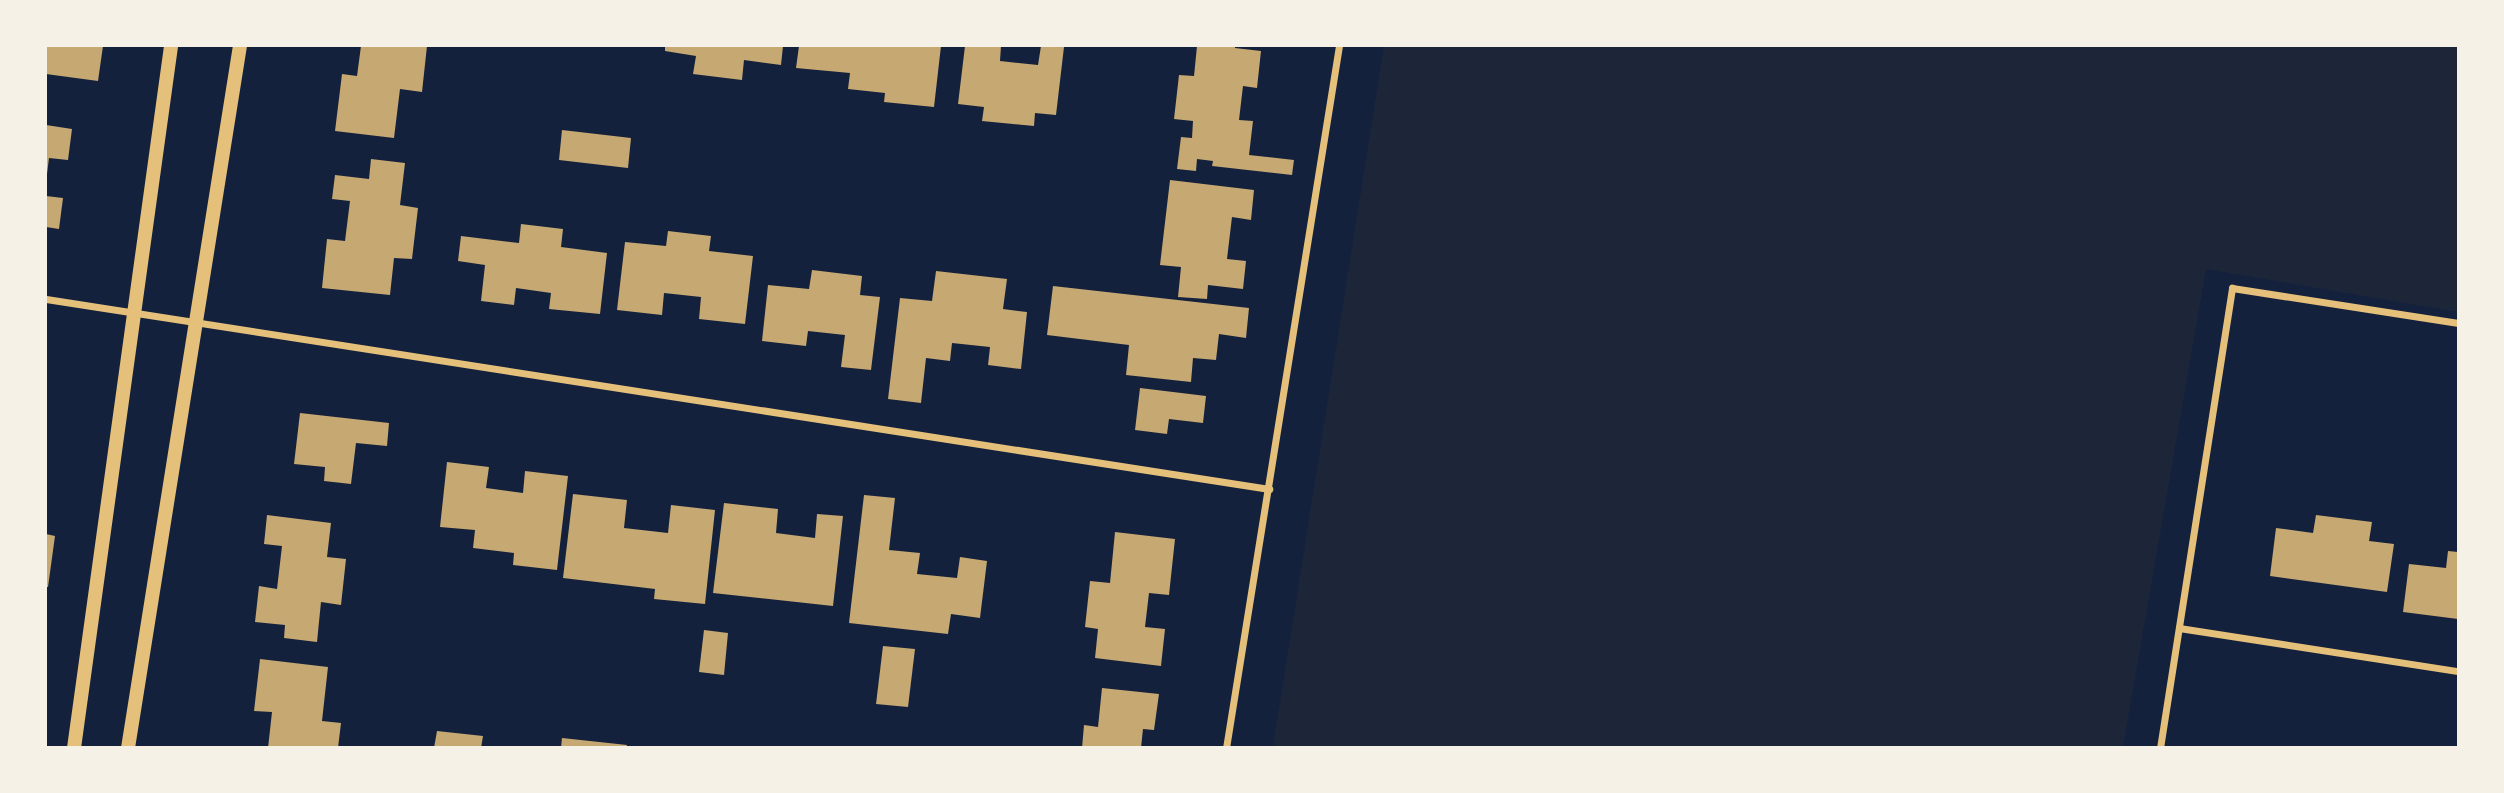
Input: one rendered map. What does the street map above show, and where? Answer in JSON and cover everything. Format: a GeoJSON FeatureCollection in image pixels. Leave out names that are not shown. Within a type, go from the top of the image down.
{"type":"FeatureCollection","features":[{"type":"Feature","properties":{"kind":"main road"},"geometry":{"type":"LineString","coordinates":[[74,747],[171,46]]}},
{"type":"Feature","properties":{"kind":"main road"},"geometry":{"type":"LineString","coordinates":[[128,747],[240,46]]}},
{"type":"Feature","properties":{"kind":"street"},"geometry":{"type":"LineString","coordinates":[[1226,747],[1339,46]]}},
{"type":"Feature","properties":{"kind":"street"},"geometry":{"type":"LineString","coordinates":[[2160,747],[2232,288],[2459,323]]}},
{"type":"Feature","properties":{"kind":"street"},"geometry":{"type":"LineString","coordinates":[[46,299],[1269,489]]}},
{"type":"Feature","properties":{"kind":"street"},"geometry":{"type":"LineString","coordinates":[[2179,628],[2459,671]]}},
{"type":"Feature","properties":{"kind":"shaded area"},"geometry":{"type":"Polygon","coordinates":[[[1384,46],[2458,46],[2458,312],[2206,269],[2123,747],[1273,747],[1384,46]]]}},
{"type":"Feature","properties":{"kind":"building"},"geometry":{"type":"Polygon","coordinates":[[[46,46],[103,46],[98,81],[46,74],[46,46]]]}},
{"type":"Feature","properties":{"kind":"building"},"geometry":{"type":"Polygon","coordinates":[[[361,46],[427,46],[422,92],[400,89],[394,138],[335,131],[342,74],[357,76],[361,46]]]}},
{"type":"Feature","properties":{"kind":"building"},"geometry":{"type":"Polygon","coordinates":[[[665,46],[783,46],[781,65],[744,60],[742,80],[693,74],[696,56],[665,51],[665,46]]]}},
{"type":"Feature","properties":{"kind":"building"},"geometry":{"type":"Polygon","coordinates":[[[799,46],[941,46],[934,107],[884,102],[885,93],[848,89],[850,73],[796,68],[799,46]]]}},
{"type":"Feature","properties":{"kind":"building"},"geometry":{"type":"Polygon","coordinates":[[[965,46],[1001,46],[1000,61],[1038,65],[1041,46],[1064,47],[1056,115],[1035,113],[1034,126],[982,121],[984,107],[958,104],[965,46]]]}},
{"type":"Feature","properties":{"kind":"building"},"geometry":{"type":"Polygon","coordinates":[[[1197,46],[1235,46],[1261,51],[1257,88],[1243,86],[1239,120],[1253,121],[1249,155],[1294,160],[1292,175],[1212,166],[1213,161],[1197,159],[1196,171],[1177,169],[1181,137],[1192,138],[1193,121],[1174,119],[1179,75],[1194,76],[1197,46]]]}},
{"type":"Feature","properties":{"kind":"building"},"geometry":{"type":"Polygon","coordinates":[[[46,125],[72,129],[68,160],[49,158],[47,174],[46,125]]]}},
{"type":"Feature","properties":{"kind":"building"},"geometry":{"type":"Polygon","coordinates":[[[562,130],[631,138],[628,168],[559,160],[562,130]]]}},
{"type":"Feature","properties":{"kind":"building"},"geometry":{"type":"Polygon","coordinates":[[[371,159],[405,163],[400,205],[418,208],[412,259],[394,258],[390,295],[322,288],[327,239],[345,241],[350,201],[332,199],[335,175],[369,179],[371,159]]]}},
{"type":"Feature","properties":{"kind":"building"},"geometry":{"type":"Polygon","coordinates":[[[1170,180],[1254,190],[1251,220],[1232,217],[1227,259],[1246,261],[1243,289],[1208,285],[1207,299],[1178,297],[1181,267],[1160,265],[1170,180]]]}},
{"type":"Feature","properties":{"kind":"building"},"geometry":{"type":"Polygon","coordinates":[[[46,196],[63,198],[59,229],[46,227],[46,196]]]}},
{"type":"Feature","properties":{"kind":"building"},"geometry":{"type":"Polygon","coordinates":[[[521,224],[563,229],[561,247],[607,253],[600,314],[549,309],[551,293],[516,288],[514,305],[481,301],[485,265],[458,261],[461,236],[519,243],[521,224]]]}},
{"type":"Feature","properties":{"kind":"building"},"geometry":{"type":"Polygon","coordinates":[[[668,231],[711,236],[709,251],[753,256],[745,324],[699,319],[701,297],[664,293],[662,315],[617,310],[625,242],[666,246],[668,231]]]}},
{"type":"Feature","properties":{"kind":"building"},"geometry":{"type":"Polygon","coordinates":[[[812,270],[862,276],[860,295],[880,297],[871,370],[841,367],[845,335],[808,331],[806,346],[762,341],[768,285],[809,289],[812,270]]]}},
{"type":"Feature","properties":{"kind":"building"},"geometry":{"type":"Polygon","coordinates":[[[936,271],[1007,279],[1003,309],[1027,312],[1021,369],[988,365],[990,347],[952,343],[950,361],[926,358],[921,403],[888,399],[900,298],[932,301],[936,271]]]}},
{"type":"Feature","properties":{"kind":"building"},"geometry":{"type":"Polygon","coordinates":[[[1053,286],[1249,308],[1246,338],[1219,334],[1216,360],[1193,358],[1191,382],[1126,375],[1129,345],[1047,335],[1053,286]]]}},
{"type":"Feature","properties":{"kind":"building"},"geometry":{"type":"Polygon","coordinates":[[[1140,388],[1206,396],[1203,423],[1169,419],[1167,434],[1135,430],[1140,388]]]}},
{"type":"Feature","properties":{"kind":"building"},"geometry":{"type":"Polygon","coordinates":[[[300,413],[389,423],[387,446],[356,443],[351,484],[324,481],[325,467],[294,464],[300,413]]]}},
{"type":"Feature","properties":{"kind":"building"},"geometry":{"type":"Polygon","coordinates":[[[447,462],[489,467],[486,488],[523,493],[525,471],[568,476],[557,570],[513,565],[514,553],[473,548],[475,530],[440,527],[447,462]]]}},
{"type":"Feature","properties":{"kind":"building"},"geometry":{"type":"Polygon","coordinates":[[[573,494],[627,500],[624,528],[668,533],[671,505],[715,510],[705,604],[654,599],[655,589],[563,578],[573,494]]]}},
{"type":"Feature","properties":{"kind":"building"},"geometry":{"type":"Polygon","coordinates":[[[864,495],[895,498],[889,550],[920,553],[917,574],[957,578],[960,557],[987,561],[980,618],[951,614],[948,634],[849,623],[864,495]]]}},
{"type":"Feature","properties":{"kind":"building"},"geometry":{"type":"Polygon","coordinates":[[[724,503],[778,509],[776,533],[815,538],[817,514],[843,516],[833,606],[713,593],[724,503]]]}},
{"type":"Feature","properties":{"kind":"building"},"geometry":{"type":"Polygon","coordinates":[[[267,515],[331,523],[327,557],[346,559],[341,605],[321,602],[317,642],[284,638],[285,625],[255,622],[259,586],[277,589],[282,546],[264,544],[267,515]]]}},
{"type":"Feature","properties":{"kind":"building"},"geometry":{"type":"Polygon","coordinates":[[[2316,515],[2372,522],[2369,541],[2394,544],[2387,592],[2270,576],[2276,528],[2313,533],[2316,515]]]}},
{"type":"Feature","properties":{"kind":"building"},"geometry":{"type":"Polygon","coordinates":[[[1115,532],[1175,539],[1169,595],[1149,593],[1145,627],[1165,629],[1161,666],[1095,658],[1098,629],[1085,627],[1090,581],[1110,583],[1115,532]]]}},
{"type":"Feature","properties":{"kind":"building"},"geometry":{"type":"Polygon","coordinates":[[[46,534],[55,536],[48,587],[46,587],[46,534]]]}},
{"type":"Feature","properties":{"kind":"building"},"geometry":{"type":"Polygon","coordinates":[[[2448,551],[2458,552],[2458,619],[2403,612],[2409,564],[2446,568],[2448,551]]]}},
{"type":"Feature","properties":{"kind":"building"},"geometry":{"type":"Polygon","coordinates":[[[704,630],[728,633],[724,675],[699,672],[704,630]]]}},
{"type":"Feature","properties":{"kind":"building"},"geometry":{"type":"Polygon","coordinates":[[[883,646],[915,649],[908,707],[876,704],[883,646]]]}},
{"type":"Feature","properties":{"kind":"building"},"geometry":{"type":"Polygon","coordinates":[[[260,659],[328,667],[322,721],[341,723],[338,748],[268,748],[272,712],[254,711],[260,659]]]}},
{"type":"Feature","properties":{"kind":"building"},"geometry":{"type":"Polygon","coordinates":[[[1102,688],[1159,694],[1154,730],[1143,729],[1141,748],[1082,748],[1084,725],[1098,727],[1102,688]]]}},
{"type":"Feature","properties":{"kind":"building"},"geometry":{"type":"Polygon","coordinates":[[[437,731],[483,736],[481,748],[434,748],[437,731]]]}},
{"type":"Feature","properties":{"kind":"building"},"geometry":{"type":"Polygon","coordinates":[[[562,738],[627,745],[626,748],[561,748],[562,738]]]}}]}
